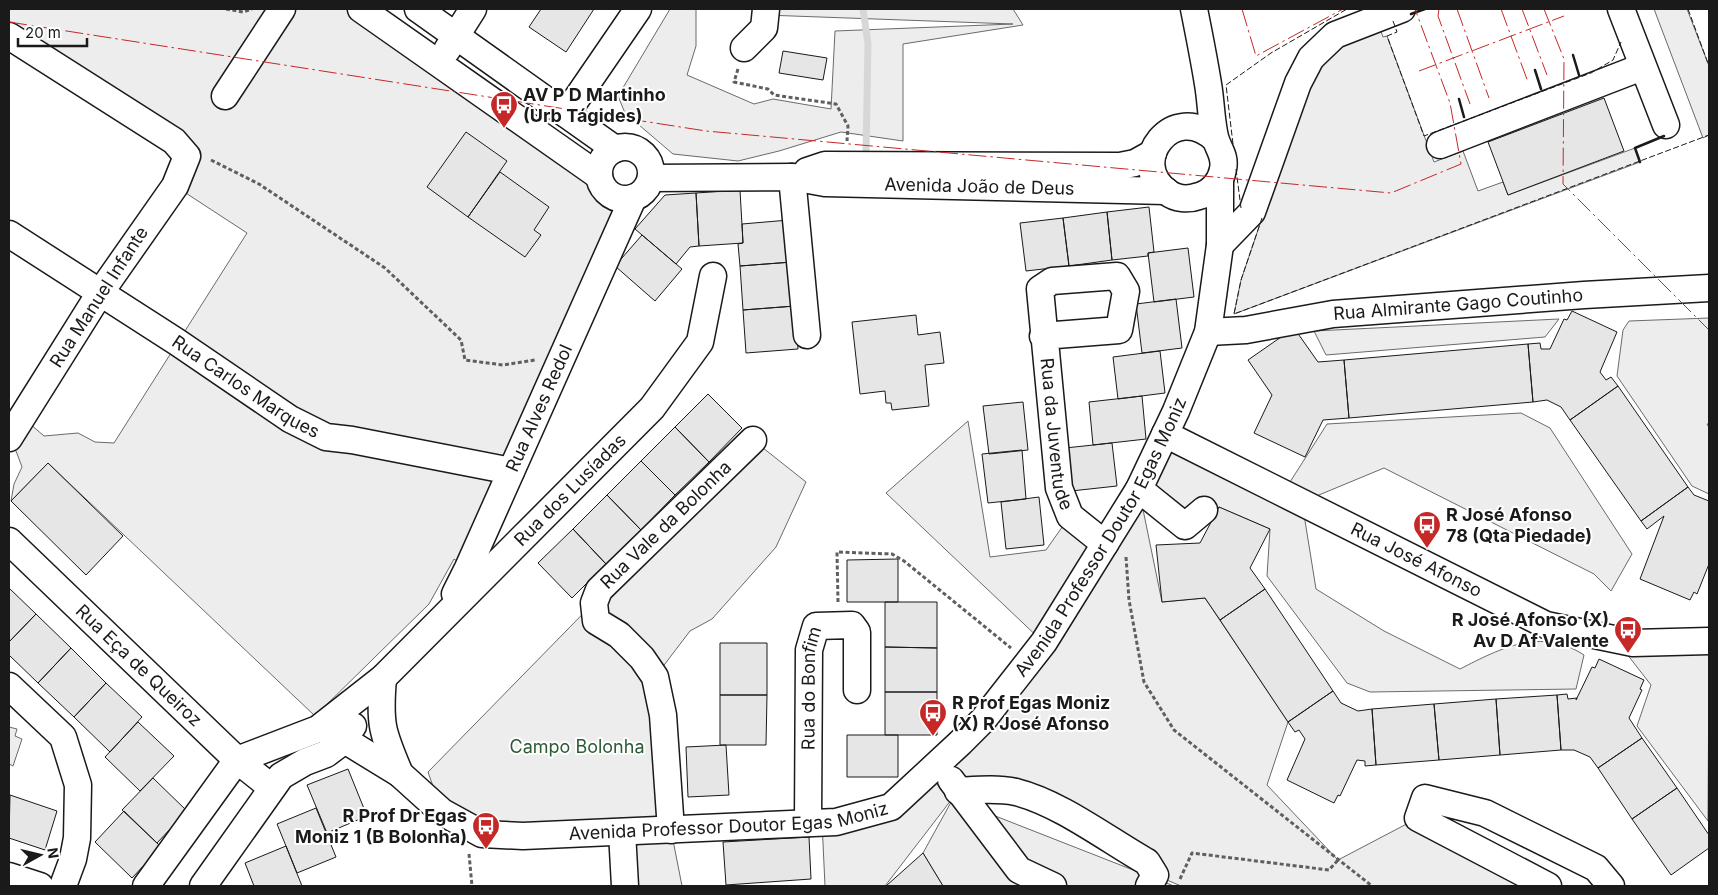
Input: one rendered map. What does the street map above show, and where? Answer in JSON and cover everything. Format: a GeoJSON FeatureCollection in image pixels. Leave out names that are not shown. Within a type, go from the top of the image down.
{"type":"FeatureCollection","features":[{"type":"Feature","properties":{"kind":"street"},"geometry":{"type":"LineString","coordinates":[[225,96],[282,9]]}},
{"type":"Feature","properties":{"kind":"street"},"geometry":{"type":"LineString","coordinates":[[361,9],[599,176]]}},
{"type":"Feature","properties":{"kind":"street"},"geometry":{"type":"LineString","coordinates":[[418,9],[615,149]]}},
{"type":"Feature","properties":{"kind":"street"},"geometry":{"type":"LineString","coordinates":[[438,64],[474,9]]}},
{"type":"Feature","properties":{"kind":"street"},"geometry":{"type":"LineString","coordinates":[[566,114],[638,9]]}},
{"type":"Feature","properties":{"kind":"street"},"geometry":{"type":"LineString","coordinates":[[744,48],[764,28],[766,9]]}},
{"type":"Feature","properties":{"kind":"street"},"geometry":{"type":"LineString","coordinates":[[1194,9],[1208,84],[1215,139],[1224,158],[1220,179],[1213,188],[1192,198],[1183,198],[1166,192],[1154,174],[1152,164],[1153,153],[1164,135],[1183,126],[1201,128],[1215,139]]}},
{"type":"Feature","properties":{"kind":"street"},"geometry":{"type":"LineString","coordinates":[[1192,198],[1220,245],[1252,212],[1298,83],[1311,58],[1335,35],[1402,9]]}},
{"type":"Feature","properties":{"kind":"street"},"geometry":{"type":"LineString","coordinates":[[1622,9],[1642,67],[1666,125]]}},
{"type":"Feature","properties":{"kind":"street"},"geometry":{"type":"LineString","coordinates":[[9,36],[197,157]]}},
{"type":"Feature","properties":{"kind":"street"},"geometry":{"type":"LineString","coordinates":[[1440,145],[1642,67]]}},
{"type":"Feature","properties":{"kind":"street"},"geometry":{"type":"LineString","coordinates":[[1183,126],[1208,84]]}},
{"type":"Feature","properties":{"kind":"street"},"geometry":{"type":"LineString","coordinates":[[631,148],[644,156],[649,162],[651,178],[647,188],[633,198],[618,198],[611,195],[601,183],[599,176],[603,160],[615,149],[631,148]]}},
{"type":"Feature","properties":{"kind":"street","name":"Avenida João de Deus"},"geometry":{"type":"LineString","coordinates":[[792,177],[825,165],[1120,166],[1134,163],[1153,153]]}},
{"type":"Feature","properties":{"kind":"street","name":"Rua Manuel Infante"},"geometry":{"type":"LineString","coordinates":[[10,434],[100,293],[197,157]]}},
{"type":"Feature","properties":{"kind":"street"},"geometry":{"type":"LineString","coordinates":[[792,177],[807,336]]}},
{"type":"Feature","properties":{"kind":"street","name":"Avenida João de Deus"},"geometry":{"type":"LineString","coordinates":[[651,178],[792,177],[825,183],[1166,192]]}},
{"type":"Feature","properties":{"kind":"street","name":"Avenida Professor Doutor Egas Moniz"},"geometry":{"type":"LineString","coordinates":[[341,732],[400,774],[442,812],[482,834],[523,836],[836,822],[891,807],[983,720],[1116,548],[1139,489],[1165,434],[1208,332],[1220,245],[1220,179]]}},
{"type":"Feature","properties":{"kind":"street","name":"Rua Alves Redol"},"geometry":{"type":"LineString","coordinates":[[442,617],[468,568],[633,198]]}},
{"type":"Feature","properties":{"kind":"street","name":"Rua Carlos Marques"},"geometry":{"type":"LineString","coordinates":[[9,234],[177,342],[290,419],[326,437],[352,440],[511,472]]}},
{"type":"Feature","properties":{"kind":"street","name":"Rua dos Lusíadas"},"geometry":{"type":"LineString","coordinates":[[237,760],[318,730],[341,732],[383,678],[652,408],[700,342],[713,276]]}},
{"type":"Feature","properties":{"kind":"street","name":"Rua Almirante Gago Coutinho"},"geometry":{"type":"LineString","coordinates":[[1208,332],[1246,330],[1333,314],[1584,295],[1709,288]]}},
{"type":"Feature","properties":{"kind":"street","name":"Rua da Juventude"},"geometry":{"type":"LineString","coordinates":[[1043,336],[1059,488],[1070,516],[1116,548]]}},
{"type":"Feature","properties":{"kind":"street","name":"Rua José Afonso"},"geometry":{"type":"LineString","coordinates":[[1165,434],[1546,626],[1633,643],[1709,641]]}},
{"type":"Feature","properties":{"kind":"street","name":"Rua Vale da Bolonha"},"geometry":{"type":"LineString","coordinates":[[671,830],[663,715],[656,677],[642,658],[619,634],[596,621],[594,603],[599,590],[753,440]]}},
{"type":"Feature","properties":{"kind":"street"},"geometry":{"type":"LineString","coordinates":[[1139,489],[1185,526],[1204,510]]}},
{"type":"Feature","properties":{"kind":"street","name":"Rua Eça de Queiroz"},"geometry":{"type":"LineString","coordinates":[[9,541],[237,760],[271,787]]}},
{"type":"Feature","properties":{"kind":"street","name":"Rua do Bonfim"},"geometry":{"type":"LineString","coordinates":[[808,823],[809,650],[816,626],[852,625],[857,632],[857,690]]}},
{"type":"Feature","properties":{"kind":"street","name":"Avenida Professor Doutor Egas Moniz"},"geometry":{"type":"LineString","coordinates":[[383,678],[380,715],[384,736],[400,774]]}},
{"type":"Feature","properties":{"kind":"street"},"geometry":{"type":"LineString","coordinates":[[9,686],[62,737],[78,785],[77,838],[73,859],[63,886]]}},
{"type":"Feature","properties":{"kind":"street"},"geometry":{"type":"LineString","coordinates":[[203,886],[271,787],[281,776],[297,767],[341,732],[384,736]]}},
{"type":"Feature","properties":{"kind":"street"},"geometry":{"type":"LineString","coordinates":[[146,886],[237,760]]}},
{"type":"Feature","properties":{"kind":"street"},"geometry":{"type":"LineString","coordinates":[[939,763],[958,791],[1019,870],[1053,886]]}},
{"type":"Feature","properties":{"kind":"street"},"geometry":{"type":"LineString","coordinates":[[958,791],[989,790],[1016,792],[1063,812],[1148,862],[1155,875],[1149,886]]}},
{"type":"Feature","properties":{"kind":"street"},"geometry":{"type":"LineString","coordinates":[[1548,886],[1418,818],[1424,798],[1485,812],[1596,868],[1611,886]]}},
{"type":"Feature","properties":{"kind":"street"},"geometry":{"type":"LineString","coordinates":[[622,832],[625,886]]}},
{"type":"Feature","properties":{"kind":"street"},"geometry":{"type":"LineString","coordinates":[[9,876],[40,886]]}},
{"type":"Feature","properties":{"kind":"path"},"geometry":{"type":"LineString","coordinates":[[226,9],[243,12],[253,9]]}},
{"type":"Feature","properties":{"kind":"path"},"geometry":{"type":"LineString","coordinates":[[744,48],[734,82],[768,89],[774,95],[836,104],[848,126]]}},
{"type":"Feature","properties":{"kind":"path"},"geometry":{"type":"LineString","coordinates":[[197,157],[259,184],[385,268],[461,340],[465,360],[503,365],[563,356]]}},
{"type":"Feature","properties":{"kind":"path"},"geometry":{"type":"LineString","coordinates":[[1116,548],[1129,600],[1144,682],[1174,730],[1372,886]]}},
{"type":"Feature","properties":{"kind":"path"},"geometry":{"type":"LineString","coordinates":[[838,626],[838,552],[892,554],[904,561],[1016,652],[1031,660]]}},
{"type":"Feature","properties":{"kind":"path"},"geometry":{"type":"LineString","coordinates":[[1177,884],[1192,854],[1329,870],[1338,860]]}},
{"type":"Feature","properties":{"kind":"green space"},"geometry":{"type":"Polygon","coordinates":[[[9,9],[361,9],[630,202],[468,568],[454,559],[429,604],[315,716],[48,463],[11,501],[14,484],[22,467],[16,451],[9,446],[22,417],[44,436],[78,433],[95,442],[114,443],[247,233],[175,186],[186,156],[9,40],[9,9]]]}},
{"type":"Feature","properties":{"kind":"green space"},"geometry":{"type":"Polygon","coordinates":[[[670,9],[696,9],[696,46],[687,75],[754,104],[773,99],[831,109],[835,31],[1013,24],[765,15],[766,9],[1013,9],[1023,25],[903,44],[903,141],[841,132],[738,161],[673,154],[625,113],[618,96],[670,9]]]}},
{"type":"Feature","properties":{"kind":"green space"},"geometry":{"type":"Polygon","coordinates":[[[1654,9],[1687,9],[1709,66],[1709,135],[1703,138],[1654,9]]]}},
{"type":"Feature","properties":{"kind":"green space"},"geometry":{"type":"Polygon","coordinates":[[[1379,26],[1383,37],[1387,36],[1434,162],[1463,151],[1478,191],[1503,182],[1508,195],[1635,148],[1640,162],[1234,314],[1241,280],[1306,89],[1332,49],[1379,26]]]}},
{"type":"Feature","properties":{"kind":"green space"},"geometry":{"type":"Polygon","coordinates":[[[1709,318],[1709,422],[1707,425],[1709,426],[1709,494],[1692,486],[1617,376],[1623,330],[1629,321],[1709,318]]]}},
{"type":"Feature","properties":{"kind":"green space"},"geometry":{"type":"Polygon","coordinates":[[[1559,319],[1545,337],[1326,355],[1314,331],[1559,319]]]}},
{"type":"Feature","properties":{"kind":"green space"},"geometry":{"type":"Polygon","coordinates":[[[1521,413],[1550,428],[1632,554],[1611,591],[1594,574],[1384,468],[1302,502],[1316,589],[1384,631],[1460,669],[1491,654],[1521,644],[1552,642],[1568,647],[1584,655],[1576,689],[1370,692],[1347,683],[1267,576],[1270,529],[1219,507],[1185,526],[1139,490],[1162,602],[1205,598],[1288,722],[1267,785],[1338,860],[1418,818],[1548,886],[1181,886],[1155,875],[1016,792],[957,801],[1174,886],[943,886],[923,853],[955,795],[885,886],[825,886],[822,822],[891,807],[1044,643],[886,493],[968,421],[990,557],[1046,550],[1070,516],[1105,544],[1165,434],[1301,501],[1290,482],[1327,424],[1521,413]]]}},
{"type":"Feature","properties":{"kind":"green space","name":"Campo Bolonha"},"geometry":{"type":"Polygon","coordinates":[[[753,440],[806,482],[776,547],[712,619],[690,631],[655,677],[671,830],[682,886],[620,886],[622,852],[669,830],[523,836],[442,812],[428,772],[753,440]]]}},
{"type":"Feature","properties":{"kind":"green space"},"geometry":{"type":"Polygon","coordinates":[[[1616,640],[1709,654],[1708,821],[1637,726],[1651,685],[1616,640]]]}},
{"type":"Feature","properties":{"kind":"green space"},"geometry":{"type":"Polygon","coordinates":[[[9,727],[17,729],[15,736],[22,739],[13,766],[9,764],[9,727]]]}},
{"type":"Feature","properties":{"kind":"building"},"geometry":{"type":"Polygon","coordinates":[[[541,9],[594,9],[566,52],[529,27],[541,9]]]}},
{"type":"Feature","properties":{"kind":"building"},"geometry":{"type":"Polygon","coordinates":[[[783,51],[827,58],[823,80],[779,73],[783,51]]]}},
{"type":"Feature","properties":{"kind":"building"},"geometry":{"type":"Polygon","coordinates":[[[1604,98],[1624,151],[1508,195],[1488,142],[1604,98]]]}},
{"type":"Feature","properties":{"kind":"building"},"geometry":{"type":"Polygon","coordinates":[[[466,132],[507,161],[468,217],[427,187],[466,132]]]}},
{"type":"Feature","properties":{"kind":"building"},"geometry":{"type":"Polygon","coordinates":[[[500,172],[549,207],[534,230],[541,235],[525,257],[468,217],[500,172]]]}},
{"type":"Feature","properties":{"kind":"building"},"geometry":{"type":"Polygon","coordinates":[[[740,190],[743,243],[699,246],[696,193],[740,190]]]}},
{"type":"Feature","properties":{"kind":"building"},"geometry":{"type":"Polygon","coordinates":[[[696,193],[699,246],[690,247],[676,264],[635,229],[665,195],[696,193]]]}},
{"type":"Feature","properties":{"kind":"building"},"geometry":{"type":"Polygon","coordinates":[[[1149,207],[1154,252],[1148,253],[1148,256],[1112,260],[1107,212],[1149,207]]]}},
{"type":"Feature","properties":{"kind":"building"},"geometry":{"type":"Polygon","coordinates":[[[1107,212],[1112,260],[1069,266],[1063,218],[1107,212]]]}},
{"type":"Feature","properties":{"kind":"building"},"geometry":{"type":"Polygon","coordinates":[[[1063,218],[1069,266],[1026,271],[1020,223],[1063,218]]]}},
{"type":"Feature","properties":{"kind":"building"},"geometry":{"type":"Polygon","coordinates":[[[789,220],[792,262],[740,266],[738,244],[743,243],[742,224],[789,220]]]}},
{"type":"Feature","properties":{"kind":"building"},"geometry":{"type":"Polygon","coordinates":[[[642,235],[682,269],[655,301],[615,266],[642,235]]]}},
{"type":"Feature","properties":{"kind":"building"},"geometry":{"type":"Polygon","coordinates":[[[1188,248],[1194,297],[1154,302],[1148,253],[1188,248]]]}},
{"type":"Feature","properties":{"kind":"building"},"geometry":{"type":"Polygon","coordinates":[[[792,262],[795,306],[743,310],[740,266],[792,262]]]}},
{"type":"Feature","properties":{"kind":"building"},"geometry":{"type":"Polygon","coordinates":[[[1176,299],[1182,348],[1142,353],[1136,304],[1176,299]]]}},
{"type":"Feature","properties":{"kind":"building"},"geometry":{"type":"Polygon","coordinates":[[[795,306],[798,349],[746,353],[743,310],[795,306]]]}},
{"type":"Feature","properties":{"kind":"building"},"geometry":{"type":"Polygon","coordinates":[[[1572,311],[1617,332],[1600,372],[1606,380],[1611,377],[1618,386],[1570,420],[1561,407],[1547,400],[1533,402],[1528,344],[1540,343],[1541,349],[1550,349],[1564,319],[1567,320],[1572,311]]]}},
{"type":"Feature","properties":{"kind":"building"},"geometry":{"type":"Polygon","coordinates":[[[916,315],[918,335],[940,332],[944,363],[925,365],[929,406],[892,410],[891,403],[886,403],[885,391],[860,394],[852,322],[916,315]]]}},
{"type":"Feature","properties":{"kind":"building"},"geometry":{"type":"Polygon","coordinates":[[[1294,328],[1318,362],[1344,360],[1349,418],[1323,420],[1305,457],[1254,433],[1272,395],[1248,360],[1294,328]]]}},
{"type":"Feature","properties":{"kind":"building"},"geometry":{"type":"Polygon","coordinates":[[[1528,344],[1533,402],[1349,418],[1344,360],[1528,344]]]}},
{"type":"Feature","properties":{"kind":"building"},"geometry":{"type":"Polygon","coordinates":[[[1160,351],[1165,393],[1118,399],[1113,357],[1160,351]]]}},
{"type":"Feature","properties":{"kind":"building"},"geometry":{"type":"Polygon","coordinates":[[[1618,386],[1688,487],[1641,521],[1570,420],[1618,386]]]}},
{"type":"Feature","properties":{"kind":"building"},"geometry":{"type":"Polygon","coordinates":[[[708,394],[742,428],[709,462],[675,427],[708,394]]]}},
{"type":"Feature","properties":{"kind":"building"},"geometry":{"type":"Polygon","coordinates":[[[1142,396],[1146,439],[1093,445],[1089,402],[1142,396]]]}},
{"type":"Feature","properties":{"kind":"building"},"geometry":{"type":"Polygon","coordinates":[[[1023,402],[1028,450],[989,454],[983,406],[1023,402]]]}},
{"type":"Feature","properties":{"kind":"building"},"geometry":{"type":"Polygon","coordinates":[[[675,427],[709,462],[675,495],[641,461],[675,427]]]}},
{"type":"Feature","properties":{"kind":"building"},"geometry":{"type":"Polygon","coordinates":[[[1112,443],[1117,486],[1071,491],[1065,448],[1112,443]]]}},
{"type":"Feature","properties":{"kind":"building"},"geometry":{"type":"Polygon","coordinates":[[[1022,450],[1026,499],[988,503],[982,454],[1022,450]]]}},
{"type":"Feature","properties":{"kind":"building"},"geometry":{"type":"Polygon","coordinates":[[[641,461],[675,495],[641,530],[607,495],[641,461]]]}},
{"type":"Feature","properties":{"kind":"building"},"geometry":{"type":"Polygon","coordinates":[[[48,463],[123,536],[86,575],[11,501],[48,463]]]}},
{"type":"Feature","properties":{"kind":"building"},"geometry":{"type":"Polygon","coordinates":[[[1688,487],[1694,495],[1709,501],[1709,564],[1697,594],[1694,592],[1690,600],[1640,579],[1664,516],[1647,529],[1641,521],[1688,487]]]}},
{"type":"Feature","properties":{"kind":"building"},"geometry":{"type":"Polygon","coordinates":[[[607,495],[641,530],[606,564],[573,529],[607,495]]]}},
{"type":"Feature","properties":{"kind":"building"},"geometry":{"type":"Polygon","coordinates":[[[1039,497],[1044,545],[1006,549],[1001,502],[1039,497]]]}},
{"type":"Feature","properties":{"kind":"building"},"geometry":{"type":"Polygon","coordinates":[[[1219,507],[1270,529],[1250,568],[1265,589],[1220,620],[1205,598],[1162,602],[1156,545],[1200,543],[1219,507]]]}},
{"type":"Feature","properties":{"kind":"building"},"geometry":{"type":"Polygon","coordinates":[[[573,529],[606,564],[572,598],[538,563],[573,529]]]}},
{"type":"Feature","properties":{"kind":"building"},"geometry":{"type":"Polygon","coordinates":[[[898,559],[898,602],[847,602],[847,560],[898,559]]]}},
{"type":"Feature","properties":{"kind":"building"},"geometry":{"type":"Polygon","coordinates":[[[9,588],[36,614],[9,642],[9,588]]]}},
{"type":"Feature","properties":{"kind":"building"},"geometry":{"type":"Polygon","coordinates":[[[1265,589],[1333,691],[1288,722],[1220,620],[1265,589]]]}},
{"type":"Feature","properties":{"kind":"building"},"geometry":{"type":"Polygon","coordinates":[[[885,602],[937,602],[937,648],[885,647],[885,602]]]}},
{"type":"Feature","properties":{"kind":"building"},"geometry":{"type":"Polygon","coordinates":[[[36,614],[71,648],[38,683],[9,655],[9,642],[36,614]]]}},
{"type":"Feature","properties":{"kind":"building"},"geometry":{"type":"Polygon","coordinates":[[[720,643],[767,643],[767,695],[720,695],[720,643]]]}},
{"type":"Feature","properties":{"kind":"building"},"geometry":{"type":"Polygon","coordinates":[[[885,647],[937,648],[937,692],[885,692],[885,647]]]}},
{"type":"Feature","properties":{"kind":"building"},"geometry":{"type":"Polygon","coordinates":[[[71,648],[106,683],[74,717],[38,683],[71,648]]]}},
{"type":"Feature","properties":{"kind":"building"},"geometry":{"type":"Polygon","coordinates":[[[1599,659],[1644,680],[1640,689],[1642,690],[1629,718],[1642,738],[1598,768],[1590,757],[1574,750],[1561,750],[1557,695],[1567,694],[1568,699],[1577,698],[1592,667],[1595,668],[1599,659]]]}},
{"type":"Feature","properties":{"kind":"building"},"geometry":{"type":"Polygon","coordinates":[[[106,683],[142,717],[110,752],[74,717],[106,683]]]}},
{"type":"Feature","properties":{"kind":"building"},"geometry":{"type":"Polygon","coordinates":[[[1333,691],[1341,703],[1358,711],[1372,709],[1376,765],[1365,766],[1365,761],[1357,760],[1340,796],[1338,795],[1334,803],[1287,780],[1305,739],[1299,730],[1295,732],[1288,722],[1333,691]]]}},
{"type":"Feature","properties":{"kind":"building"},"geometry":{"type":"Polygon","coordinates":[[[885,692],[937,692],[937,735],[885,735],[885,692]]]}},
{"type":"Feature","properties":{"kind":"building"},"geometry":{"type":"Polygon","coordinates":[[[720,695],[767,695],[766,745],[720,745],[720,695]]]}},
{"type":"Feature","properties":{"kind":"building"},"geometry":{"type":"Polygon","coordinates":[[[1557,695],[1561,750],[1500,755],[1496,699],[1557,695]]]}},
{"type":"Feature","properties":{"kind":"building"},"geometry":{"type":"Polygon","coordinates":[[[1496,699],[1500,755],[1439,760],[1434,704],[1496,699]]]}},
{"type":"Feature","properties":{"kind":"building"},"geometry":{"type":"Polygon","coordinates":[[[1434,704],[1439,760],[1376,765],[1372,709],[1434,704]]]}},
{"type":"Feature","properties":{"kind":"building"},"geometry":{"type":"Polygon","coordinates":[[[138,722],[174,756],[140,791],[105,757],[138,722]]]}},
{"type":"Feature","properties":{"kind":"building"},"geometry":{"type":"Polygon","coordinates":[[[847,735],[898,735],[898,777],[847,777],[847,735]]]}},
{"type":"Feature","properties":{"kind":"building"},"geometry":{"type":"Polygon","coordinates":[[[1642,738],[1677,788],[1632,819],[1598,768],[1642,738]]]}},
{"type":"Feature","properties":{"kind":"building"},"geometry":{"type":"Polygon","coordinates":[[[726,745],[729,795],[688,797],[686,747],[726,745]]]}},
{"type":"Feature","properties":{"kind":"building"},"geometry":{"type":"Polygon","coordinates":[[[348,769],[367,816],[327,833],[307,785],[348,769]]]}},
{"type":"Feature","properties":{"kind":"building"},"geometry":{"type":"Polygon","coordinates":[[[153,778],[187,811],[157,843],[122,810],[153,778]]]}},
{"type":"Feature","properties":{"kind":"building"},"geometry":{"type":"Polygon","coordinates":[[[1677,788],[1709,835],[1709,848],[1671,875],[1632,819],[1677,788]]]}},
{"type":"Feature","properties":{"kind":"building"},"geometry":{"type":"Polygon","coordinates":[[[10,795],[57,811],[45,850],[9,838],[10,795]]]}},
{"type":"Feature","properties":{"kind":"building"},"geometry":{"type":"Polygon","coordinates":[[[316,808],[336,857],[297,873],[277,824],[316,808]]]}},
{"type":"Feature","properties":{"kind":"building"},"geometry":{"type":"Polygon","coordinates":[[[124,811],[161,847],[132,878],[95,842],[124,811]]]}},
{"type":"Feature","properties":{"kind":"building"},"geometry":{"type":"Polygon","coordinates":[[[809,837],[811,879],[726,885],[723,842],[809,837]]]}},
{"type":"Feature","properties":{"kind":"building"},"geometry":{"type":"Polygon","coordinates":[[[286,846],[302,886],[254,886],[245,863],[286,846]]]}},
{"type":"Feature","properties":{"kind":"building"},"geometry":{"type":"Polygon","coordinates":[[[923,853],[943,886],[886,886],[923,853]]]}},
{"type":"Feature","properties":{"kind":"waterway"},"geometry":{"type":"LineString","coordinates":[[863,9],[868,44],[866,154]]}},
{"type":"Feature","properties":{"kind":"fence"},"geometry":{"type":"LineString","coordinates":[[1233,144],[1226,85],[1271,53],[1347,9]]}},
{"type":"Feature","properties":{"kind":"fence"},"geometry":{"type":"LineString","coordinates":[[1411,14],[1425,9]]}},
{"type":"Feature","properties":{"kind":"fence"},"geometry":{"type":"LineString","coordinates":[[1688,9],[1709,66]]}},
{"type":"Feature","properties":{"kind":"fence"},"geometry":{"type":"LineString","coordinates":[[1393,21],[1397,32],[1387,36],[1424,136],[1591,73],[1613,60],[1621,42]]}},
{"type":"Feature","properties":{"kind":"fence"},"geometry":{"type":"LineString","coordinates":[[1262,218],[1241,280],[1234,314],[1709,135]]}},
{"type":"Feature","properties":{"kind":"fence"},"geometry":{"type":"LineString","coordinates":[[1236,169],[1241,208]]}},
{"type":"Feature","properties":{"kind":"wall"},"geometry":{"type":"LineString","coordinates":[[1411,14],[1425,9]]}},
{"type":"Feature","properties":{"kind":"wall"},"geometry":{"type":"LineString","coordinates":[[1573,55],[1579,75]]}},
{"type":"Feature","properties":{"kind":"wall"},"geometry":{"type":"LineString","coordinates":[[1535,70],[1541,89]]}},
{"type":"Feature","properties":{"kind":"wall"},"geometry":{"type":"LineString","coordinates":[[1459,99],[1464,117]]}},
{"type":"Feature","properties":{"kind":"wall"},"geometry":{"type":"LineString","coordinates":[[1640,162],[1635,148],[1664,136]]}},
{"type":"Feature","properties":{"kind":"power"},"geometry":{"type":"LineString","coordinates":[[1242,9],[1256,56],[1343,9]]}},
{"type":"Feature","properties":{"kind":"power"},"geometry":{"type":"LineString","coordinates":[[9,22],[706,131],[1391,193],[1461,164],[1450,103],[1415,9]]}},
{"type":"Feature","properties":{"kind":"power"},"geometry":{"type":"LineString","coordinates":[[1439,9],[1438,16],[1470,104]]}},
{"type":"Feature","properties":{"kind":"power"},"geometry":{"type":"LineString","coordinates":[[1457,9],[1489,98]]}},
{"type":"Feature","properties":{"kind":"power"},"geometry":{"type":"LineString","coordinates":[[1501,9],[1528,82]]}},
{"type":"Feature","properties":{"kind":"power"},"geometry":{"type":"LineString","coordinates":[[1522,9],[1547,75]]}},
{"type":"Feature","properties":{"kind":"power"},"geometry":{"type":"LineString","coordinates":[[1544,9],[1564,59],[1563,184],[1709,330]]}},
{"type":"Feature","properties":{"kind":"power"},"geometry":{"type":"LineString","coordinates":[[1419,71],[1564,16]]}},
{"type":"Feature","properties":{"kind":"place","name":"AV P D Martinho (Urb Tágides)"},"geometry":{"type":"Point","coordinates":[504,129]}},
{"type":"Feature","properties":{"kind":"place","name":"R José Afonso 78 (Qta Piedade)"},"geometry":{"type":"Point","coordinates":[1427,549]}},
{"type":"Feature","properties":{"kind":"place","name":"R José Afonso (X) Av D Af Valente"},"geometry":{"type":"Point","coordinates":[1628,654]}},
{"type":"Feature","properties":{"kind":"place","name":"R Prof Egas Moniz (X) R José Afonso"},"geometry":{"type":"Point","coordinates":[933,737]}},
{"type":"Feature","properties":{"kind":"place","name":"R Prof Dr Egas Moniz 1 (B Bolonha)"},"geometry":{"type":"Point","coordinates":[486,850]}}]}
